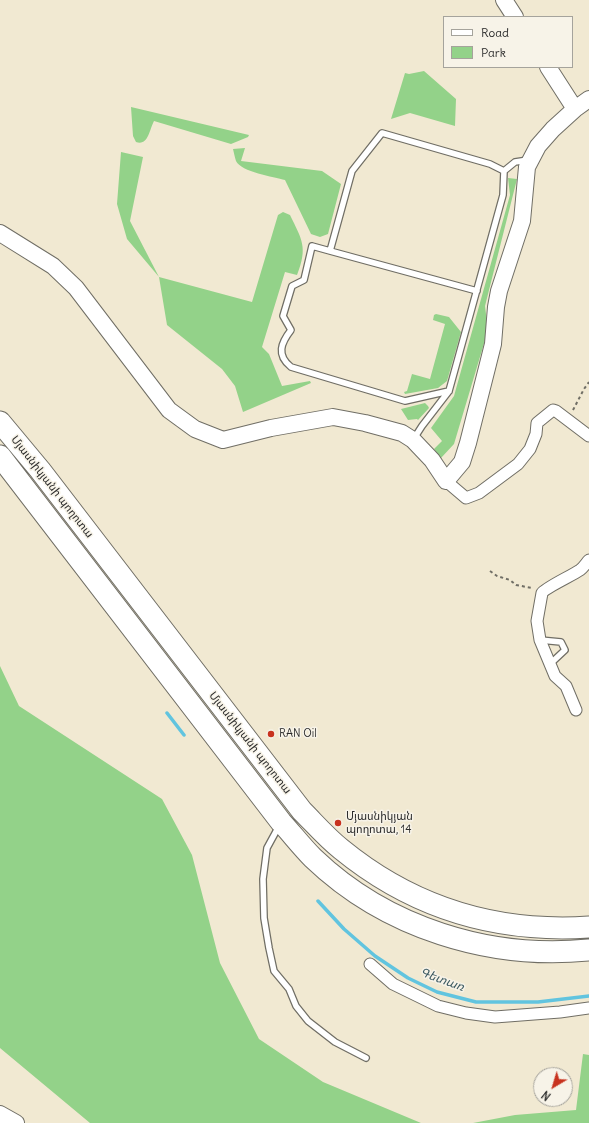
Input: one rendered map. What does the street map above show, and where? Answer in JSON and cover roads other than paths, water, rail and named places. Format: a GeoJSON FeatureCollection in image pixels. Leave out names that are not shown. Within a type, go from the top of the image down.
{"type":"FeatureCollection","features":[{"type":"Feature","properties":{"kind":"highway","name":"Մյասնիկյանի պողոտա"},"geometry":{"type":"LineString","coordinates":[[0,422],[40,470],[302,811],[340,848],[393,886],[427,902],[455,912],[491,921],[534,928],[589,927]]}},
{"type":"Feature","properties":{"kind":"highway","name":"Մյասնիկյանի պողոտա"},"geometry":{"type":"LineString","coordinates":[[0,456],[281,822],[313,858],[342,882],[379,907],[416,926],[456,938],[506,949],[534,952],[589,950]]}},
{"type":"Feature","properties":{"kind":"street"},"geometry":{"type":"LineString","coordinates":[[504,0],[514,16]]}},
{"type":"Feature","properties":{"kind":"street"},"geometry":{"type":"LineString","coordinates":[[549,68],[576,109]]}},
{"type":"Feature","properties":{"kind":"street"},"geometry":{"type":"LineString","coordinates":[[446,481],[462,462],[468,443],[493,344],[499,291],[522,221],[527,167],[538,146],[553,129],[589,100]]}},
{"type":"Feature","properties":{"kind":"street"},"geometry":{"type":"LineString","coordinates":[[0,233],[52,266],[76,288],[169,410],[195,430],[223,440],[271,428],[333,417],[365,423],[402,433],[413,440],[432,460],[446,481],[466,498],[479,493],[518,464],[530,449],[536,434],[537,423],[553,410],[589,436]]}},
{"type":"Feature","properties":{"kind":"street"},"geometry":{"type":"LineString","coordinates":[[576,710],[566,686],[555,676],[540,640],[537,621],[544,589],[582,569],[589,560]]}},
{"type":"Feature","properties":{"kind":"street"},"geometry":{"type":"LineString","coordinates":[[370,964],[393,984],[438,1006],[466,1013],[495,1016],[560,1012],[589,1008]]}},
{"type":"Feature","properties":{"kind":"street"},"geometry":{"type":"LineString","coordinates":[[0,1114],[16,1123]]}},
{"type":"Feature","properties":{"kind":"lane"},"geometry":{"type":"LineString","coordinates":[[330,251],[352,171],[382,133],[490,164],[504,171]]}},
{"type":"Feature","properties":{"kind":"lane"},"geometry":{"type":"LineString","coordinates":[[504,171],[515,162],[530,160]]}},
{"type":"Feature","properties":{"kind":"lane"},"geometry":{"type":"LineString","coordinates":[[413,440],[449,391],[504,195],[504,171]]}},
{"type":"Feature","properties":{"kind":"lane"},"geometry":{"type":"LineString","coordinates":[[449,391],[405,401],[291,367],[283,358],[282,345],[284,339],[291,330],[283,316],[292,286],[304,280],[312,246],[477,290]]}},
{"type":"Feature","properties":{"kind":"lane"},"geometry":{"type":"LineString","coordinates":[[540,640],[561,642],[565,650],[550,664]]}},
{"type":"Feature","properties":{"kind":"lane"},"geometry":{"type":"LineString","coordinates":[[281,822],[267,848],[263,879],[264,918],[274,971],[290,989],[296,1006],[308,1021],[335,1042],[366,1058]]}},
{"type":"Feature","properties":{"kind":"waterway","name":"Գետառ"},"geometry":{"type":"LineString","coordinates":[[167,713],[184,735]]}},
{"type":"Feature","properties":{"kind":"waterway","name":"Գետառ"},"geometry":{"type":"LineString","coordinates":[[318,901],[344,929],[375,956],[408,978],[437,992],[476,1002],[538,1002],[589,996]]}},
{"type":"Feature","properties":{"kind":"place","name":"RAN Oil"},"geometry":{"type":"Point","coordinates":[271,734]}},
{"type":"Feature","properties":{"kind":"place","name":"Մյասնիկյան պողոտա, 14"},"geometry":{"type":"Point","coordinates":[338,823]}}]}
